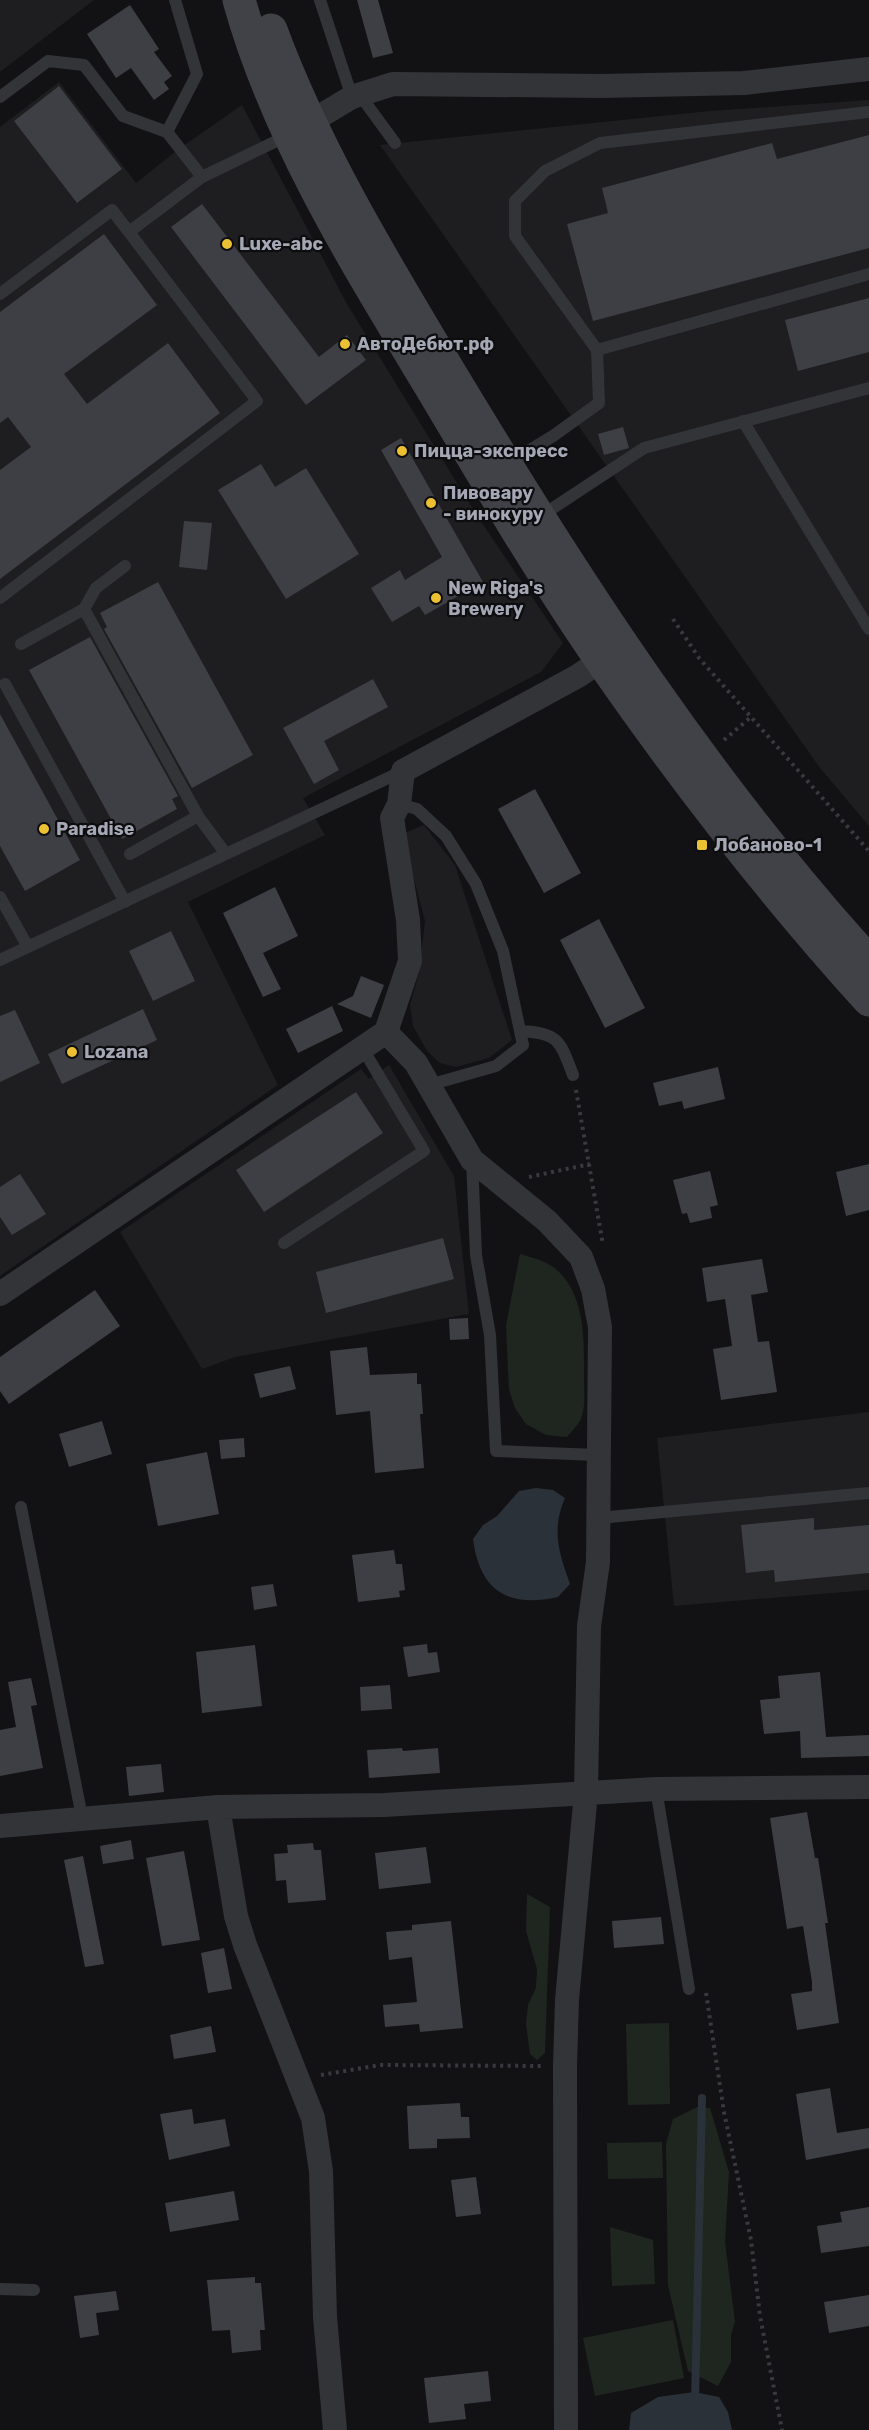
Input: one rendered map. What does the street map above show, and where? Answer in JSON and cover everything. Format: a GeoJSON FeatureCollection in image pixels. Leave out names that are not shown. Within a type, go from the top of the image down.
{"type":"FeatureCollection","features":[{"type":"Feature","properties":{"kind":"main road"},"geometry":{"type":"LineString","coordinates":[[239,0],[262,71],[301,128],[392,273],[506,465],[528,525]]}},
{"type":"Feature","properties":{"kind":"main road"},"geometry":{"type":"LineString","coordinates":[[261,0],[283,63],[301,128],[336,225],[386,313],[528,525],[730,836],[819,945],[869,1000]]}},
{"type":"Feature","properties":{"kind":"main road"},"geometry":{"type":"LineString","coordinates":[[611,653],[678,728],[752,824],[869,962]]}},
{"type":"Feature","properties":{"kind":"street"},"geometry":{"type":"LineString","coordinates":[[301,128],[356,96],[393,84],[601,86],[744,83],[869,69]]}},
{"type":"Feature","properties":{"kind":"street"},"geometry":{"type":"LineString","coordinates":[[0,1294],[386,1032],[410,961],[408,920],[392,818],[399,804],[403,771],[578,676],[611,653]]}},
{"type":"Feature","properties":{"kind":"street"},"geometry":{"type":"LineString","coordinates":[[386,1032],[416,1063],[472,1160],[547,1221],[580,1257],[593,1289],[600,1327],[597,1455],[598,1562],[589,1626],[586,1792],[567,2000],[565,2066],[566,2430]]}},
{"type":"Feature","properties":{"kind":"street"},"geometry":{"type":"LineString","coordinates":[[0,1827],[82,1817],[218,1807],[384,1805],[656,1789],[869,1787]]}},
{"type":"Feature","properties":{"kind":"street"},"geometry":{"type":"LineString","coordinates":[[218,1807],[239,1926],[301,2081],[313,2118],[321,2171],[325,2317],[335,2430]]}},
{"type":"Feature","properties":{"kind":"lane"},"geometry":{"type":"LineString","coordinates":[[167,132],[197,74],[175,0]]}},
{"type":"Feature","properties":{"kind":"lane"},"geometry":{"type":"LineString","coordinates":[[320,0],[356,96],[395,143]]}},
{"type":"Feature","properties":{"kind":"lane"},"geometry":{"type":"LineString","coordinates":[[0,98],[48,61],[84,65],[123,117],[167,132],[202,177]]}},
{"type":"Feature","properties":{"kind":"lane"},"geometry":{"type":"LineString","coordinates":[[506,465],[553,436],[599,403],[597,350],[515,236],[515,201],[545,171],[600,144],[869,112]]}},
{"type":"Feature","properties":{"kind":"lane"},"geometry":{"type":"LineString","coordinates":[[129,232],[202,177],[301,128]]}},
{"type":"Feature","properties":{"kind":"lane"},"geometry":{"type":"LineString","coordinates":[[0,294],[112,210],[257,401],[0,598]]}},
{"type":"Feature","properties":{"kind":"lane"},"geometry":{"type":"LineString","coordinates":[[597,350],[869,274]]}},
{"type":"Feature","properties":{"kind":"lane"},"geometry":{"type":"LineString","coordinates":[[528,525],[644,448],[869,388]]}},
{"type":"Feature","properties":{"kind":"lane"},"geometry":{"type":"LineString","coordinates":[[743,421],[869,629]]}},
{"type":"Feature","properties":{"kind":"lane"},"geometry":{"type":"LineString","coordinates":[[21,644],[84,609],[96,588],[125,566]]}},
{"type":"Feature","properties":{"kind":"lane"},"geometry":{"type":"LineString","coordinates":[[84,609],[198,816],[226,855]]}},
{"type":"Feature","properties":{"kind":"lane"},"geometry":{"type":"LineString","coordinates":[[5,684],[125,902]]}},
{"type":"Feature","properties":{"kind":"lane"},"geometry":{"type":"LineString","coordinates":[[0,960],[403,771]]}},
{"type":"Feature","properties":{"kind":"lane"},"geometry":{"type":"LineString","coordinates":[[399,804],[417,809],[446,836],[476,884],[504,951],[524,1045],[496,1066],[429,1085]]}},
{"type":"Feature","properties":{"kind":"lane"},"geometry":{"type":"LineString","coordinates":[[130,854],[198,816]]}},
{"type":"Feature","properties":{"kind":"lane"},"geometry":{"type":"LineString","coordinates":[[0,897],[28,947]]}},
{"type":"Feature","properties":{"kind":"lane"},"geometry":{"type":"LineString","coordinates":[[520,1031],[544,1032],[562,1045],[573,1075]]}},
{"type":"Feature","properties":{"kind":"lane"},"geometry":{"type":"LineString","coordinates":[[284,1243],[424,1151],[363,1049]]}},
{"type":"Feature","properties":{"kind":"lane"},"geometry":{"type":"LineString","coordinates":[[472,1160],[476,1256],[490,1335],[496,1451],[597,1455]]}},
{"type":"Feature","properties":{"kind":"lane"},"geometry":{"type":"LineString","coordinates":[[598,1518],[869,1492]]}},
{"type":"Feature","properties":{"kind":"lane"},"geometry":{"type":"LineString","coordinates":[[21,1507],[82,1817]]}},
{"type":"Feature","properties":{"kind":"lane"},"geometry":{"type":"LineString","coordinates":[[656,1789],[689,1989]]}},
{"type":"Feature","properties":{"kind":"lane"},"geometry":{"type":"LineString","coordinates":[[0,2289],[33,2290]]}},
{"type":"Feature","properties":{"kind":"path"},"geometry":{"type":"LineString","coordinates":[[673,620],[699,658],[869,851]]}},
{"type":"Feature","properties":{"kind":"path"},"geometry":{"type":"LineString","coordinates":[[721,742],[751,717]]}},
{"type":"Feature","properties":{"kind":"path"},"geometry":{"type":"LineString","coordinates":[[573,1075],[604,1254]]}},
{"type":"Feature","properties":{"kind":"path"},"geometry":{"type":"LineString","coordinates":[[512,1192],[530,1176],[590,1164]]}},
{"type":"Feature","properties":{"kind":"path"},"geometry":{"type":"LineString","coordinates":[[689,1989],[706,1993],[724,2112],[751,2240],[760,2316],[782,2430]]}},
{"type":"Feature","properties":{"kind":"path"},"geometry":{"type":"LineString","coordinates":[[301,2081],[333,2072],[380,2065],[565,2066]]}},
{"type":"Feature","properties":{"kind":"shaded area"},"geometry":{"type":"Polygon","coordinates":[[[0,0],[94,0],[0,72],[0,0]]]}},
{"type":"Feature","properties":{"kind":"shaded area"},"geometry":{"type":"Polygon","coordinates":[[[59,82],[136,183],[180,148],[242,105],[347,304],[476,514],[563,643],[541,672],[303,798],[325,835],[188,902],[278,1085],[0,1276],[0,127],[59,82]]]}},
{"type":"Feature","properties":{"kind":"shaded area"},"geometry":{"type":"Polygon","coordinates":[[[869,100],[869,826],[820,768],[380,145],[710,111],[869,100]]]}},
{"type":"Feature","properties":{"kind":"shaded area"},"geometry":{"type":"Polygon","coordinates":[[[424,825],[455,865],[512,1040],[489,1058],[456,1067],[440,1063],[427,1051],[413,1026],[410,1005],[419,973],[425,921],[402,834],[424,825]]]}},
{"type":"Feature","properties":{"kind":"shaded area"},"geometry":{"type":"Polygon","coordinates":[[[389,1065],[454,1176],[469,1314],[235,1357],[202,1369],[120,1232],[361,1069],[369,1079],[389,1065]]]}},
{"type":"Feature","properties":{"kind":"shaded area"},"geometry":{"type":"Polygon","coordinates":[[[520,1254],[545,1262],[558,1271],[574,1294],[579,1307],[584,1350],[583,1414],[567,1437],[546,1435],[526,1424],[515,1408],[509,1389],[506,1325],[520,1254]]]}},
{"type":"Feature","properties":{"kind":"shaded area"},"geometry":{"type":"Polygon","coordinates":[[[869,1412],[869,1590],[674,1606],[657,1438],[869,1412]]]}},
{"type":"Feature","properties":{"kind":"shaded area"},"geometry":{"type":"Polygon","coordinates":[[[536,1488],[553,1490],[565,1498],[558,1521],[558,1541],[570,1584],[558,1597],[525,1600],[500,1592],[490,1584],[482,1572],[473,1539],[483,1525],[497,1516],[519,1491],[536,1488]]]}},
{"type":"Feature","properties":{"kind":"shaded area"},"geometry":{"type":"Polygon","coordinates":[[[527,1894],[550,1907],[545,2053],[537,2060],[530,2054],[526,2024],[528,2005],[536,1988],[537,1969],[526,1931],[527,1894]]]}},
{"type":"Feature","properties":{"kind":"shaded area"},"geometry":{"type":"Polygon","coordinates":[[[669,2023],[670,2104],[628,2105],[626,2024],[669,2023]]]}},
{"type":"Feature","properties":{"kind":"shaded area"},"geometry":{"type":"Polygon","coordinates":[[[697,2107],[710,2108],[729,2172],[725,2242],[735,2322],[731,2335],[731,2362],[718,2386],[688,2371],[668,2285],[666,2144],[673,2119],[697,2107]]]}},
{"type":"Feature","properties":{"kind":"shaded area"},"geometry":{"type":"Polygon","coordinates":[[[662,2142],[663,2178],[608,2179],[607,2143],[662,2142]]]}},
{"type":"Feature","properties":{"kind":"shaded area"},"geometry":{"type":"Polygon","coordinates":[[[610,2227],[653,2240],[655,2284],[612,2286],[610,2227]]]}},
{"type":"Feature","properties":{"kind":"shaded area"},"geometry":{"type":"Polygon","coordinates":[[[673,2320],[684,2378],[595,2396],[583,2338],[673,2320]]]}},
{"type":"Feature","properties":{"kind":"shaded area"},"geometry":{"type":"Polygon","coordinates":[[[694,2392],[719,2397],[728,2412],[732,2430],[629,2430],[631,2413],[658,2397],[694,2392]]]}},
{"type":"Feature","properties":{"kind":"building"},"geometry":{"type":"Polygon","coordinates":[[[357,0],[378,0],[393,53],[373,58],[357,0]]]}},
{"type":"Feature","properties":{"kind":"building"},"geometry":{"type":"Polygon","coordinates":[[[130,5],[159,49],[154,52],[172,76],[164,82],[169,89],[154,100],[131,68],[116,78],[87,34],[130,5]]]}},
{"type":"Feature","properties":{"kind":"building"},"geometry":{"type":"Polygon","coordinates":[[[59,86],[122,169],[77,203],[14,121],[59,86]]]}},
{"type":"Feature","properties":{"kind":"building"},"geometry":{"type":"Polygon","coordinates":[[[869,135],[869,248],[593,321],[567,224],[608,213],[602,188],[772,143],[777,159],[869,135]]]}},
{"type":"Feature","properties":{"kind":"building"},"geometry":{"type":"Polygon","coordinates":[[[202,204],[319,357],[347,335],[366,360],[306,405],[171,227],[202,204]]]}},
{"type":"Feature","properties":{"kind":"building"},"geometry":{"type":"Polygon","coordinates":[[[104,234],[157,305],[64,374],[87,404],[168,343],[220,413],[0,579],[0,470],[31,447],[8,417],[0,423],[0,312],[104,234]]]}},
{"type":"Feature","properties":{"kind":"building"},"geometry":{"type":"Polygon","coordinates":[[[869,298],[869,352],[798,371],[785,320],[869,298]]]}},
{"type":"Feature","properties":{"kind":"building"},"geometry":{"type":"Polygon","coordinates":[[[623,427],[629,448],[604,455],[598,434],[623,427]]]}},
{"type":"Feature","properties":{"kind":"building"},"geometry":{"type":"Polygon","coordinates":[[[401,438],[483,582],[425,615],[419,606],[392,622],[371,588],[400,570],[405,580],[442,557],[381,450],[401,438]]]}},
{"type":"Feature","properties":{"kind":"building"},"geometry":{"type":"Polygon","coordinates":[[[261,464],[275,487],[306,468],[359,554],[286,599],[218,490],[261,464]]]}},
{"type":"Feature","properties":{"kind":"building"},"geometry":{"type":"Polygon","coordinates":[[[184,521],[212,523],[207,570],[179,567],[184,521]]]}},
{"type":"Feature","properties":{"kind":"building"},"geometry":{"type":"Polygon","coordinates":[[[158,582],[253,755],[192,788],[104,629],[107,627],[100,613],[158,582]]]}},
{"type":"Feature","properties":{"kind":"building"},"geometry":{"type":"Polygon","coordinates":[[[90,637],[178,796],[172,799],[177,809],[122,839],[29,670],[90,637]]]}},
{"type":"Feature","properties":{"kind":"building"},"geometry":{"type":"Polygon","coordinates":[[[373,679],[388,707],[324,741],[339,770],[314,784],[283,728],[373,679]]]}},
{"type":"Feature","properties":{"kind":"building"},"geometry":{"type":"Polygon","coordinates":[[[0,714],[80,860],[25,891],[0,846],[0,714]]]}},
{"type":"Feature","properties":{"kind":"building"},"geometry":{"type":"Polygon","coordinates":[[[535,789],[581,873],[544,893],[498,809],[535,789]]]}},
{"type":"Feature","properties":{"kind":"building"},"geometry":{"type":"Polygon","coordinates":[[[275,887],[298,936],[263,953],[281,989],[263,997],[223,913],[275,887]]]}},
{"type":"Feature","properties":{"kind":"building"},"geometry":{"type":"Polygon","coordinates":[[[599,919],[645,1008],[605,1028],[560,940],[599,919]]]}},
{"type":"Feature","properties":{"kind":"building"},"geometry":{"type":"Polygon","coordinates":[[[171,931],[195,981],[153,1001],[129,951],[171,931]]]}},
{"type":"Feature","properties":{"kind":"building"},"geometry":{"type":"Polygon","coordinates":[[[361,976],[384,985],[371,1018],[337,1004],[353,996],[361,976]]]}},
{"type":"Feature","properties":{"kind":"building"},"geometry":{"type":"Polygon","coordinates":[[[332,1006],[343,1031],[298,1053],[286,1029],[332,1006]]]}},
{"type":"Feature","properties":{"kind":"building"},"geometry":{"type":"Polygon","coordinates":[[[143,1009],[157,1040],[62,1084],[48,1054],[143,1009]]]}},
{"type":"Feature","properties":{"kind":"building"},"geometry":{"type":"Polygon","coordinates":[[[15,1010],[40,1063],[0,1082],[0,1016],[15,1010]]]}},
{"type":"Feature","properties":{"kind":"building"},"geometry":{"type":"Polygon","coordinates":[[[718,1067],[725,1099],[684,1109],[682,1101],[659,1106],[653,1083],[718,1067]]]}},
{"type":"Feature","properties":{"kind":"building"},"geometry":{"type":"Polygon","coordinates":[[[356,1092],[383,1133],[264,1212],[236,1170],[356,1092]]]}},
{"type":"Feature","properties":{"kind":"building"},"geometry":{"type":"Polygon","coordinates":[[[869,1164],[869,1210],[846,1216],[836,1172],[869,1164]]]}},
{"type":"Feature","properties":{"kind":"building"},"geometry":{"type":"Polygon","coordinates":[[[710,1171],[718,1205],[710,1207],[712,1218],[690,1223],[687,1213],[682,1214],[673,1180],[710,1171]]]}},
{"type":"Feature","properties":{"kind":"building"},"geometry":{"type":"Polygon","coordinates":[[[20,1174],[46,1214],[12,1235],[0,1217],[0,1187],[20,1174]]]}},
{"type":"Feature","properties":{"kind":"building"},"geometry":{"type":"Polygon","coordinates":[[[443,1238],[454,1279],[326,1313],[316,1272],[443,1238]]]}},
{"type":"Feature","properties":{"kind":"building"},"geometry":{"type":"Polygon","coordinates":[[[762,1259],[768,1292],[751,1295],[758,1342],[769,1341],[777,1392],[721,1400],[713,1349],[732,1346],[725,1299],[707,1302],[702,1268],[762,1259]]]}},
{"type":"Feature","properties":{"kind":"building"},"geometry":{"type":"Polygon","coordinates":[[[95,1290],[120,1326],[9,1404],[0,1391],[0,1357],[95,1290]]]}},
{"type":"Feature","properties":{"kind":"building"},"geometry":{"type":"Polygon","coordinates":[[[468,1318],[469,1339],[450,1340],[449,1319],[468,1318]]]}},
{"type":"Feature","properties":{"kind":"building"},"geometry":{"type":"Polygon","coordinates":[[[367,1347],[370,1375],[417,1373],[417,1384],[421,1384],[423,1414],[420,1414],[424,1468],[375,1473],[370,1411],[336,1415],[330,1351],[367,1347]]]}},
{"type":"Feature","properties":{"kind":"building"},"geometry":{"type":"Polygon","coordinates":[[[290,1366],[296,1389],[260,1398],[254,1374],[290,1366]]]}},
{"type":"Feature","properties":{"kind":"building"},"geometry":{"type":"Polygon","coordinates":[[[102,1421],[112,1454],[69,1467],[59,1434],[102,1421]]]}},
{"type":"Feature","properties":{"kind":"building"},"geometry":{"type":"Polygon","coordinates":[[[244,1438],[245,1457],[221,1459],[219,1440],[244,1438]]]}},
{"type":"Feature","properties":{"kind":"building"},"geometry":{"type":"Polygon","coordinates":[[[207,1452],[219,1514],[158,1526],[146,1464],[207,1452]]]}},
{"type":"Feature","properties":{"kind":"building"},"geometry":{"type":"Polygon","coordinates":[[[814,1518],[814,1530],[869,1525],[869,1573],[775,1582],[774,1570],[746,1573],[741,1525],[814,1518]]]}},
{"type":"Feature","properties":{"kind":"building"},"geometry":{"type":"Polygon","coordinates":[[[394,1550],[396,1564],[402,1564],[405,1590],[399,1591],[400,1597],[358,1602],[352,1555],[394,1550]]]}},
{"type":"Feature","properties":{"kind":"building"},"geometry":{"type":"Polygon","coordinates":[[[273,1584],[277,1606],[254,1610],[251,1587],[273,1584]]]}},
{"type":"Feature","properties":{"kind":"building"},"geometry":{"type":"Polygon","coordinates":[[[427,1644],[428,1653],[437,1652],[440,1672],[408,1677],[403,1647],[427,1644]]]}},
{"type":"Feature","properties":{"kind":"building"},"geometry":{"type":"Polygon","coordinates":[[[255,1645],[262,1706],[202,1713],[196,1652],[255,1645]]]}},
{"type":"Feature","properties":{"kind":"building"},"geometry":{"type":"Polygon","coordinates":[[[820,1672],[826,1737],[869,1735],[869,1756],[801,1758],[800,1731],[764,1734],[760,1700],[780,1698],[778,1676],[820,1672]]]}},
{"type":"Feature","properties":{"kind":"building"},"geometry":{"type":"Polygon","coordinates":[[[31,1678],[37,1705],[31,1706],[43,1768],[0,1776],[0,1730],[16,1727],[8,1682],[31,1678]]]}},
{"type":"Feature","properties":{"kind":"building"},"geometry":{"type":"Polygon","coordinates":[[[390,1685],[392,1709],[361,1711],[360,1687],[390,1685]]]}},
{"type":"Feature","properties":{"kind":"building"},"geometry":{"type":"Polygon","coordinates":[[[402,1748],[403,1751],[438,1748],[440,1773],[369,1778],[367,1750],[402,1748]]]}},
{"type":"Feature","properties":{"kind":"building"},"geometry":{"type":"Polygon","coordinates":[[[161,1764],[164,1792],[129,1796],[126,1767],[161,1764]]]}},
{"type":"Feature","properties":{"kind":"building"},"geometry":{"type":"Polygon","coordinates":[[[807,1812],[815,1858],[818,1858],[828,1923],[825,1923],[839,2023],[797,2030],[791,1994],[812,1991],[812,1982],[803,1926],[787,1929],[770,1818],[807,1812]]]}},
{"type":"Feature","properties":{"kind":"building"},"geometry":{"type":"Polygon","coordinates":[[[131,1840],[134,1859],[103,1864],[100,1846],[131,1840]]]}},
{"type":"Feature","properties":{"kind":"building"},"geometry":{"type":"Polygon","coordinates":[[[313,1843],[314,1850],[321,1850],[326,1900],[288,1903],[286,1880],[276,1881],[274,1854],[288,1853],[287,1845],[313,1843]]]}},
{"type":"Feature","properties":{"kind":"building"},"geometry":{"type":"Polygon","coordinates":[[[426,1847],[431,1883],[379,1889],[375,1853],[426,1847]]]}},
{"type":"Feature","properties":{"kind":"building"},"geometry":{"type":"Polygon","coordinates":[[[184,1851],[200,1940],[162,1946],[146,1858],[184,1851]]]}},
{"type":"Feature","properties":{"kind":"building"},"geometry":{"type":"Polygon","coordinates":[[[83,1856],[104,1964],[85,1967],[64,1860],[83,1856]]]}},
{"type":"Feature","properties":{"kind":"building"},"geometry":{"type":"Polygon","coordinates":[[[661,1917],[664,1944],[614,1948],[612,1921],[661,1917]]]}},
{"type":"Feature","properties":{"kind":"building"},"geometry":{"type":"Polygon","coordinates":[[[451,1921],[463,2028],[420,2032],[419,2024],[385,2027],[383,2005],[417,2002],[412,1957],[389,1960],[386,1932],[412,1930],[412,1925],[451,1921]]]}},
{"type":"Feature","properties":{"kind":"building"},"geometry":{"type":"Polygon","coordinates":[[[224,1948],[232,1989],[208,1993],[201,1953],[224,1948]]]}},
{"type":"Feature","properties":{"kind":"building"},"geometry":{"type":"Polygon","coordinates":[[[211,2026],[216,2052],[174,2059],[170,2035],[211,2026]]]}},
{"type":"Feature","properties":{"kind":"building"},"geometry":{"type":"Polygon","coordinates":[[[830,2088],[837,2133],[869,2128],[869,2148],[806,2160],[796,2094],[830,2088]]]}},
{"type":"Feature","properties":{"kind":"building"},"geometry":{"type":"Polygon","coordinates":[[[460,2103],[461,2117],[469,2117],[470,2138],[437,2139],[437,2148],[409,2149],[407,2106],[460,2103]]]}},
{"type":"Feature","properties":{"kind":"building"},"geometry":{"type":"Polygon","coordinates":[[[192,2109],[194,2124],[225,2119],[230,2146],[169,2160],[160,2114],[192,2109]]]}},
{"type":"Feature","properties":{"kind":"building"},"geometry":{"type":"Polygon","coordinates":[[[476,2177],[481,2214],[456,2217],[451,2180],[476,2177]]]}},
{"type":"Feature","properties":{"kind":"building"},"geometry":{"type":"Polygon","coordinates":[[[234,2191],[239,2220],[170,2232],[165,2203],[234,2191]]]}},
{"type":"Feature","properties":{"kind":"building"},"geometry":{"type":"Polygon","coordinates":[[[869,2207],[869,2246],[821,2253],[817,2226],[842,2222],[840,2212],[869,2207]]]}},
{"type":"Feature","properties":{"kind":"building"},"geometry":{"type":"Polygon","coordinates":[[[255,2277],[255,2283],[261,2283],[265,2330],[260,2330],[261,2350],[232,2353],[230,2330],[212,2331],[207,2280],[255,2277]]]}},
{"type":"Feature","properties":{"kind":"building"},"geometry":{"type":"Polygon","coordinates":[[[116,2291],[119,2310],[96,2313],[99,2335],[80,2338],[74,2296],[116,2291]]]}},
{"type":"Feature","properties":{"kind":"building"},"geometry":{"type":"Polygon","coordinates":[[[869,2295],[869,2326],[829,2333],[824,2302],[869,2295]]]}},
{"type":"Feature","properties":{"kind":"building"},"geometry":{"type":"Polygon","coordinates":[[[488,2371],[491,2401],[464,2404],[466,2419],[429,2423],[424,2378],[488,2371]]]}},
{"type":"Feature","properties":{"kind":"waterway"},"geometry":{"type":"LineString","coordinates":[[695,2402],[702,2098]]}},
{"type":"Feature","properties":{"kind":"place","name":"Luxe-abc"},"geometry":{"type":"Point","coordinates":[227,244]}},
{"type":"Feature","properties":{"kind":"place","name":"АвтоДебют.рф"},"geometry":{"type":"Point","coordinates":[345,344]}},
{"type":"Feature","properties":{"kind":"place","name":"Пицца-экспресс"},"geometry":{"type":"Point","coordinates":[402,451]}},
{"type":"Feature","properties":{"kind":"place","name":"Пивовару - винокуру"},"geometry":{"type":"Point","coordinates":[431,503]}},
{"type":"Feature","properties":{"kind":"place","name":"New Riga's Brewery"},"geometry":{"type":"Point","coordinates":[436,598]}},
{"type":"Feature","properties":{"kind":"place","name":"Paradise"},"geometry":{"type":"Point","coordinates":[44,829]}},
{"type":"Feature","properties":{"kind":"place","name":"Лобаново-1"},"geometry":{"type":"Point","coordinates":[702,845]}},
{"type":"Feature","properties":{"kind":"place","name":"Lozana"},"geometry":{"type":"Point","coordinates":[72,1052]}}]}
